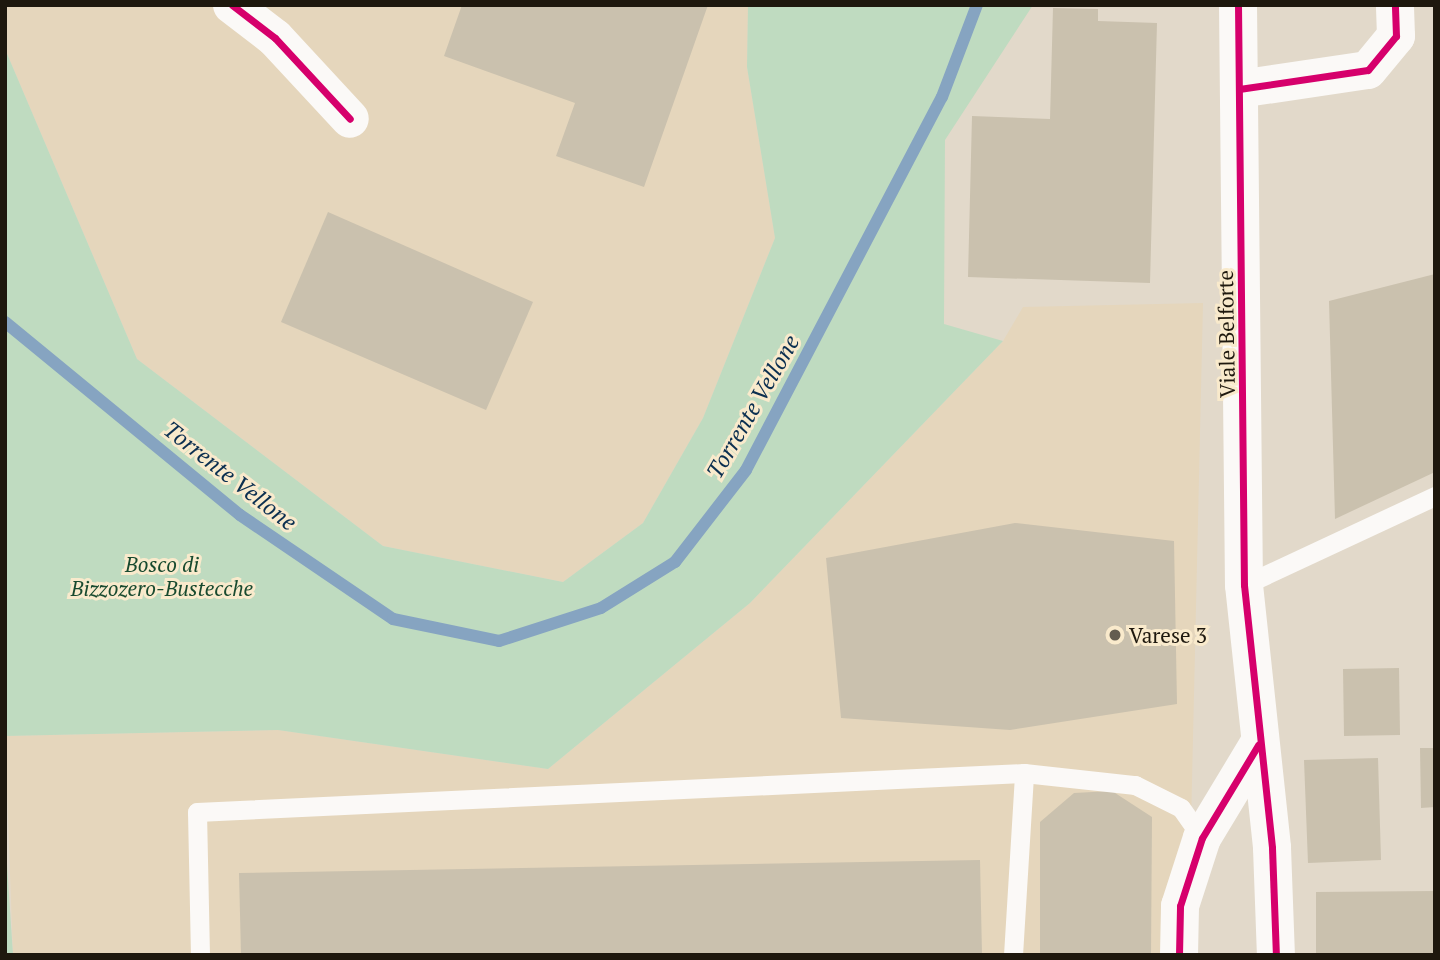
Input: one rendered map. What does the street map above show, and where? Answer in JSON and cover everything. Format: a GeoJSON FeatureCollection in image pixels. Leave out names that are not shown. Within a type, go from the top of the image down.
{"type":"FeatureCollection","features":[{"type":"Feature","properties":{"kind":"main road"},"geometry":{"type":"LineString","coordinates":[[232,5],[275,38],[350,119]]}},
{"type":"Feature","properties":{"kind":"main road","name":"Viale Belforte"},"geometry":{"type":"LineString","coordinates":[[1238,5],[1244,584],[1258,745],[1272,848],[1276,955]]}},
{"type":"Feature","properties":{"kind":"main road"},"geometry":{"type":"LineString","coordinates":[[1239,89],[1367,71],[1396,36],[1395,5]]}},
{"type":"Feature","properties":{"kind":"main road"},"geometry":{"type":"LineString","coordinates":[[1179,955],[1180,906],[1207,833],[1258,745]]}},
{"type":"Feature","properties":{"kind":"main road"},"geometry":{"type":"LineString","coordinates":[[1207,833],[1272,848]]}},
{"type":"Feature","properties":{"kind":"lane"},"geometry":{"type":"LineString","coordinates":[[1244,584],[1435,496]]}},
{"type":"Feature","properties":{"kind":"lane"},"geometry":{"type":"LineString","coordinates":[[200,955],[197,812],[1024,773],[1135,785],[1181,808],[1207,833]]}},
{"type":"Feature","properties":{"kind":"lane"},"geometry":{"type":"LineString","coordinates":[[1013,955],[1024,773]]}},
{"type":"Feature","properties":{"kind":"shaded area"},"geometry":{"type":"Polygon","coordinates":[[[5,5],[748,5],[747,67],[775,238],[703,418],[643,523],[563,582],[383,546],[137,359],[5,49],[5,5]]]}},
{"type":"Feature","properties":{"kind":"shaded area"},"geometry":{"type":"Polygon","coordinates":[[[1203,303],[1188,955],[13,955],[5,736],[278,730],[548,769],[750,603],[1003,341],[1023,307],[1203,303]]]}},
{"type":"Feature","properties":{"kind":"green space","name":"Bosco di Bizzozero-Bustecche"},"geometry":{"type":"Polygon","coordinates":[[[748,5],[1033,5],[945,140],[944,324],[1003,341],[750,603],[548,769],[278,730],[5,736],[5,49],[137,359],[383,546],[563,582],[643,523],[703,418],[775,238],[747,67],[748,5]]]}},
{"type":"Feature","properties":{"kind":"green space"},"geometry":{"type":"Polygon","coordinates":[[[5,834],[13,955],[5,955],[5,834]]]}},
{"type":"Feature","properties":{"kind":"building"},"geometry":{"type":"Polygon","coordinates":[[[462,5],[708,5],[644,187],[556,156],[575,103],[444,56],[462,5]]]}},
{"type":"Feature","properties":{"kind":"building"},"geometry":{"type":"Polygon","coordinates":[[[1053,8],[1098,9],[1098,21],[1157,23],[1150,283],[968,277],[972,116],[1050,119],[1053,8]]]}},
{"type":"Feature","properties":{"kind":"building"},"geometry":{"type":"Polygon","coordinates":[[[328,212],[533,302],[486,410],[281,322],[328,212]]]}},
{"type":"Feature","properties":{"kind":"building"},"geometry":{"type":"Polygon","coordinates":[[[1435,274],[1435,472],[1335,519],[1329,301],[1435,274]]]}},
{"type":"Feature","properties":{"kind":"building"},"geometry":{"type":"Polygon","coordinates":[[[1015,523],[1174,541],[1177,704],[1010,730],[841,718],[826,558],[1015,523]]]}},
{"type":"Feature","properties":{"kind":"building"},"geometry":{"type":"Polygon","coordinates":[[[1399,668],[1400,735],[1344,736],[1343,669],[1399,668]]]}},
{"type":"Feature","properties":{"kind":"building"},"geometry":{"type":"Polygon","coordinates":[[[1420,748],[1435,748],[1435,807],[1421,808],[1420,748]]]}},
{"type":"Feature","properties":{"kind":"building"},"geometry":{"type":"Polygon","coordinates":[[[1378,758],[1381,860],[1308,863],[1304,760],[1378,758]]]}},
{"type":"Feature","properties":{"kind":"building"},"geometry":{"type":"Polygon","coordinates":[[[1112,791],[1152,817],[1151,955],[1040,955],[1040,822],[1074,793],[1112,791]]]}},
{"type":"Feature","properties":{"kind":"building"},"geometry":{"type":"Polygon","coordinates":[[[980,860],[982,955],[241,955],[239,873],[980,860]]]}},
{"type":"Feature","properties":{"kind":"building"},"geometry":{"type":"Polygon","coordinates":[[[1435,891],[1435,955],[1316,955],[1316,892],[1435,891]]]}},
{"type":"Feature","properties":{"kind":"waterway","name":"Torrente Vellone"},"geometry":{"type":"LineString","coordinates":[[5,322],[240,515],[393,619],[499,641],[601,608],[675,562],[746,470],[942,97],[977,5]]}},
{"type":"Feature","properties":{"kind":"cycle path"},"geometry":{"type":"LineString","coordinates":[[232,5],[275,38],[350,119]]}},
{"type":"Feature","properties":{"kind":"cycle path"},"geometry":{"type":"LineString","coordinates":[[1238,5],[1244,585],[1272,848],[1276,955]]}},
{"type":"Feature","properties":{"kind":"cycle path"},"geometry":{"type":"LineString","coordinates":[[1239,89],[1368,70],[1396,36],[1395,5]]}},
{"type":"Feature","properties":{"kind":"cycle path"},"geometry":{"type":"LineString","coordinates":[[1179,955],[1180,906],[1202,838],[1258,745]]}},
{"type":"Feature","properties":{"kind":"place","name":"Varese 3"},"geometry":{"type":"Point","coordinates":[1115,635]}}]}
